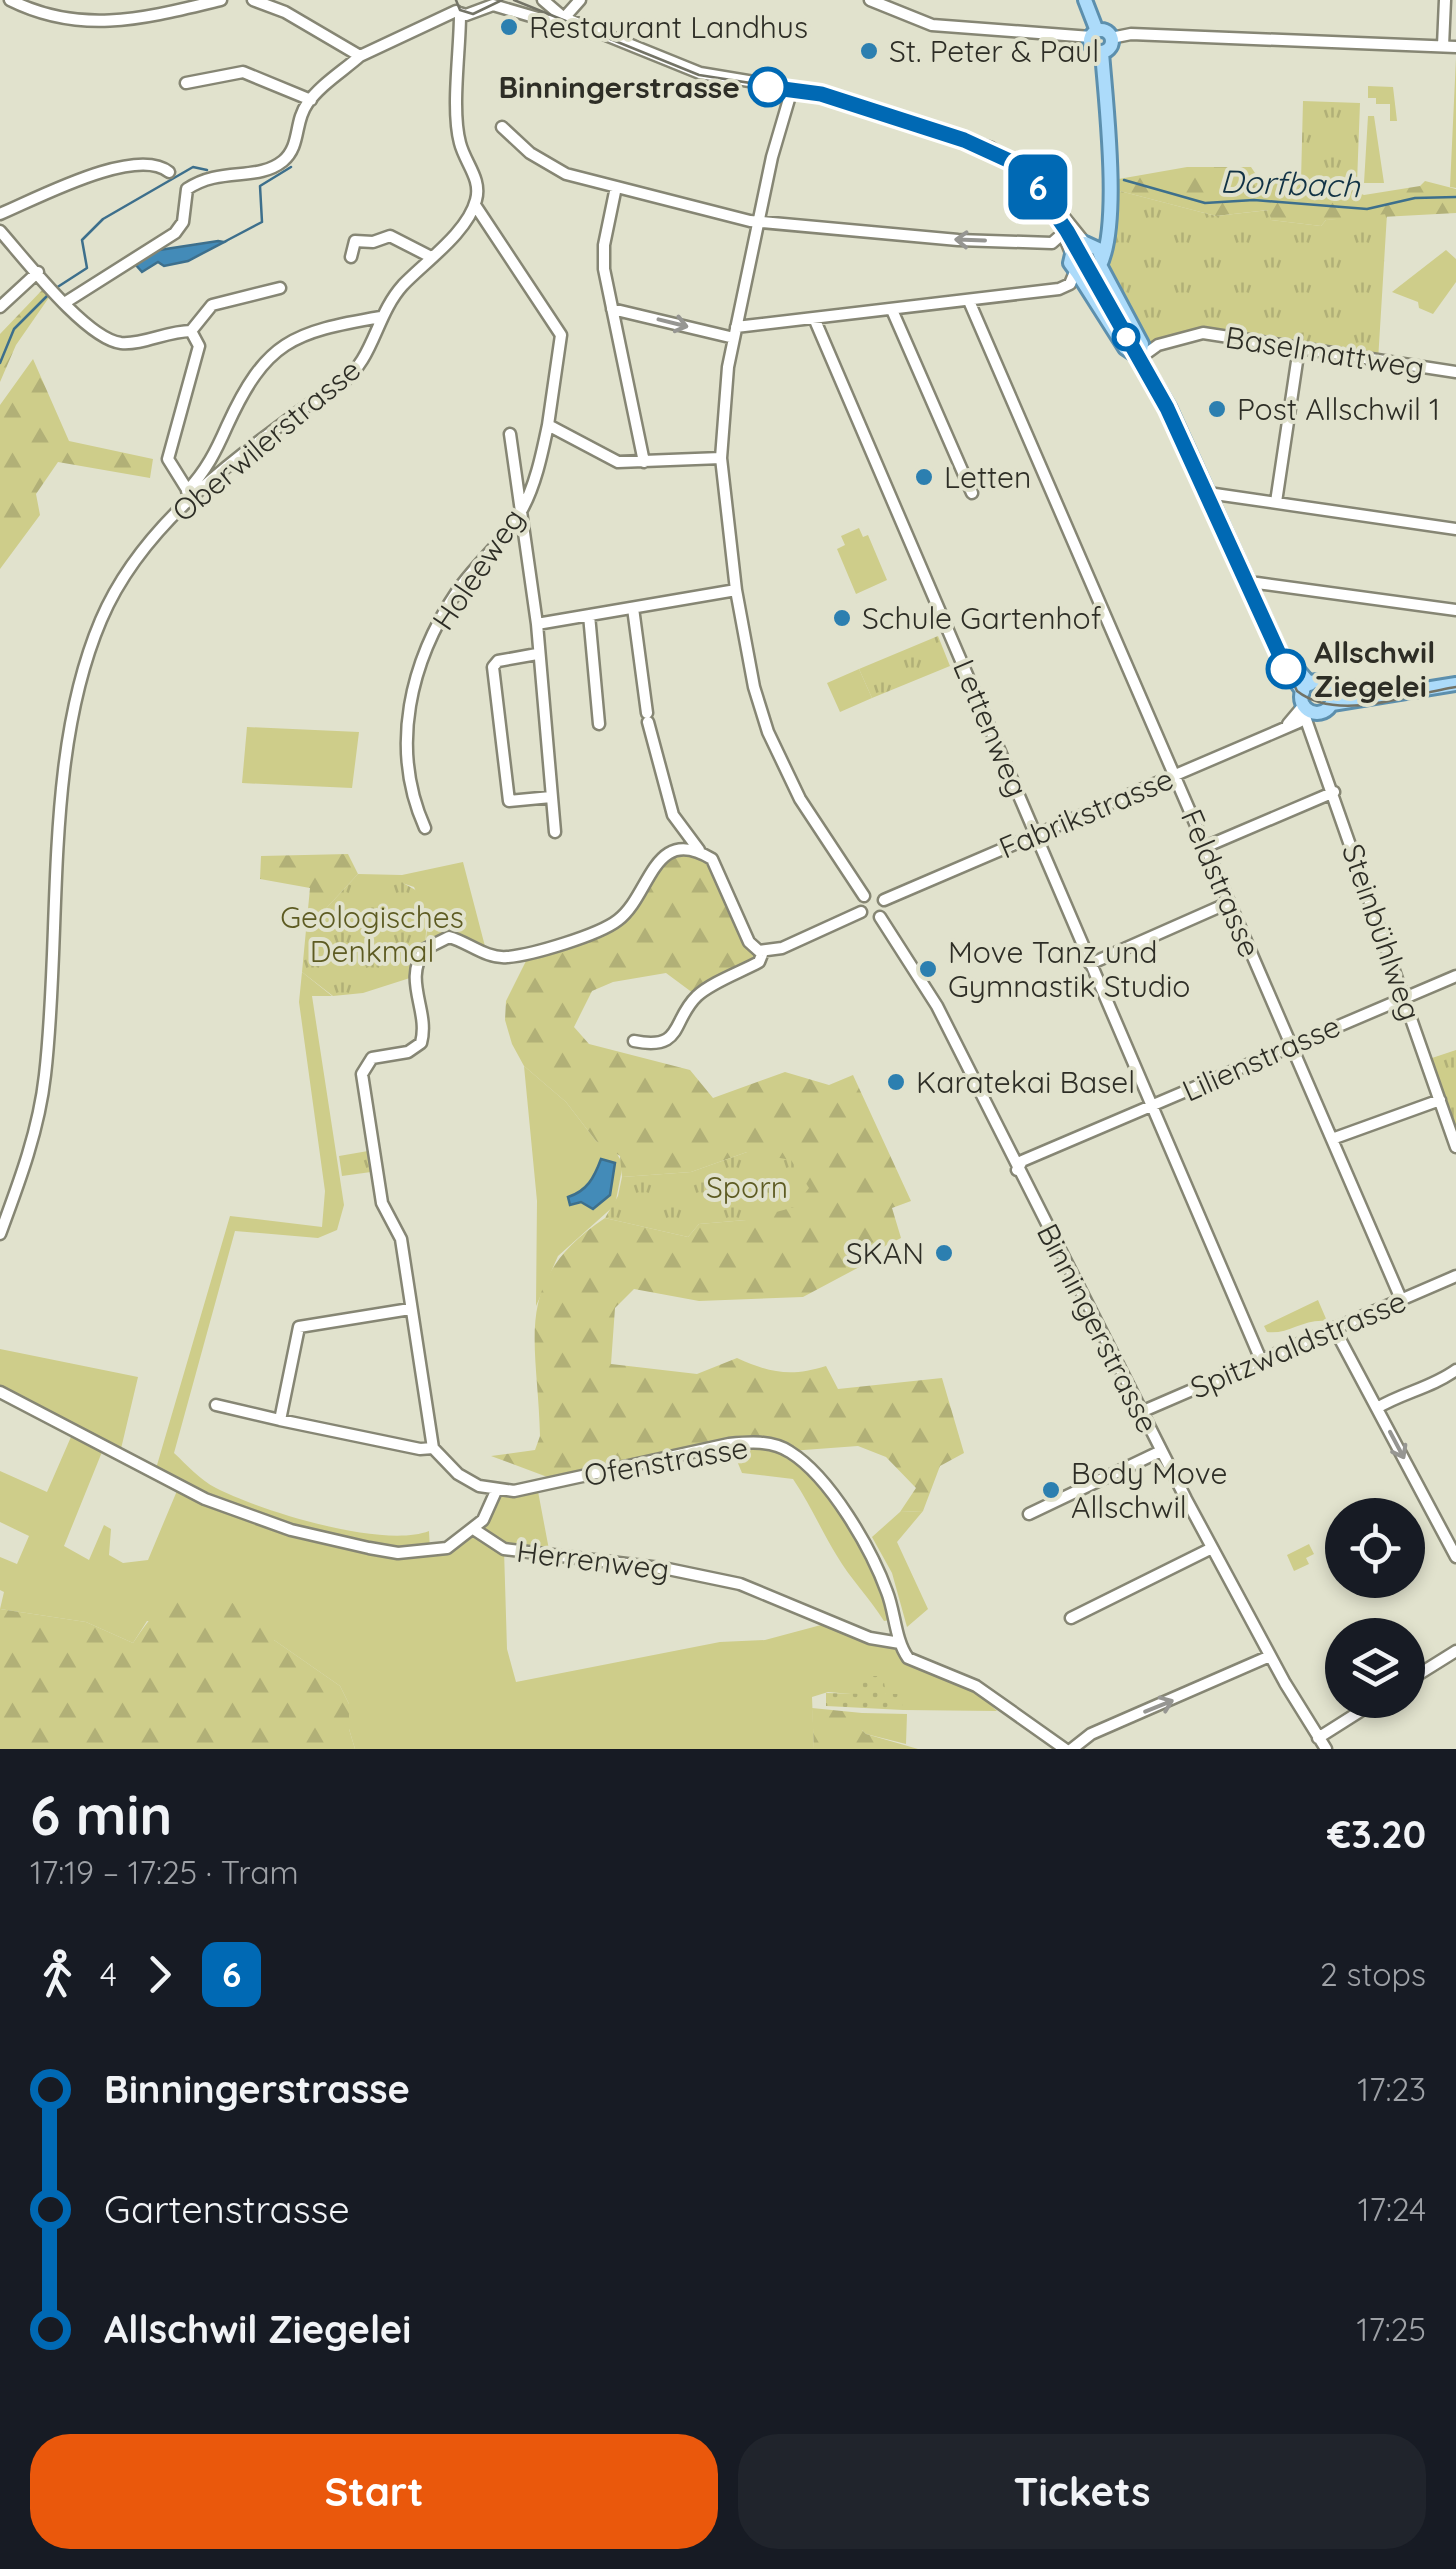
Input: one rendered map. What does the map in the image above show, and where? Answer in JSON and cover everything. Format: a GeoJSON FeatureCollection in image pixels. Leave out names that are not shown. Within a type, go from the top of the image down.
{"type":"FeatureCollection","features":[{"type":"Feature","properties":{"kind":"main road"},"geometry":{"type":"LineString","coordinates":[[1085,0],[1094,34],[1093,49],[1102,52],[1110,48],[1112,38],[1094,34]]}},
{"type":"Feature","properties":{"kind":"main road"},"geometry":{"type":"LineString","coordinates":[[1076,273],[1088,276],[1102,263],[1108,223],[1109,124],[1102,52]]}},
{"type":"Feature","properties":{"kind":"main road"},"geometry":{"type":"LineString","coordinates":[[1108,223],[1070,254],[1076,273],[1125,348],[1140,358],[1306,702],[1321,713],[1332,699]]}},
{"type":"Feature","properties":{"kind":"main road"},"geometry":{"type":"LineString","coordinates":[[1087,243],[1102,263],[1142,344],[1140,358]]}},
{"type":"Feature","properties":{"kind":"main road"},"geometry":{"type":"LineString","coordinates":[[1306,702],[1322,682],[1332,699]]}},
{"type":"Feature","properties":{"kind":"main road"},"geometry":{"type":"LineString","coordinates":[[1332,699],[1378,699],[1456,684]]}},
{"type":"Feature","properties":{"kind":"street"},"geometry":{"type":"LineString","coordinates":[[10,0],[40,16],[84,24],[139,19],[220,0]]}},
{"type":"Feature","properties":{"kind":"street"},"geometry":{"type":"LineString","coordinates":[[543,0],[564,18],[700,73],[869,106],[991,148],[1026,172],[1087,243]]}},
{"type":"Feature","properties":{"kind":"street"},"geometry":{"type":"LineString","coordinates":[[62,298],[175,234],[183,222],[187,189],[206,176],[236,175],[281,164],[294,150],[299,120],[311,100],[360,56],[456,9],[493,5],[548,21],[564,18],[580,0]]}},
{"type":"Feature","properties":{"kind":"street"},"geometry":{"type":"LineString","coordinates":[[870,0],[932,25],[1094,34]]}},
{"type":"Feature","properties":{"kind":"street"},"geometry":{"type":"LineString","coordinates":[[1443,46],[1444,0]]}},
{"type":"Feature","properties":{"kind":"street"},"geometry":{"type":"LineString","coordinates":[[258,1],[360,56]]}},
{"type":"Feature","properties":{"kind":"street"},"geometry":{"type":"LineString","coordinates":[[456,9],[459,132],[476,179],[475,205]]}},
{"type":"Feature","properties":{"kind":"street"},"geometry":{"type":"LineString","coordinates":[[1112,38],[1131,34],[1456,47]]}},
{"type":"Feature","properties":{"kind":"street"},"geometry":{"type":"LineString","coordinates":[[186,83],[243,72],[311,100]]}},
{"type":"Feature","properties":{"kind":"street"},"geometry":{"type":"LineString","coordinates":[[792,89],[735,332],[721,458],[736,590],[754,687],[768,732],[800,799],[864,896],[860,912]]}},
{"type":"Feature","properties":{"kind":"street"},"geometry":{"type":"LineString","coordinates":[[502,127],[552,168],[758,222],[1052,242],[1061,235]]}},
{"type":"Feature","properties":{"kind":"street"},"geometry":{"type":"LineString","coordinates":[[0,214],[104,170],[148,164],[169,172]]}},
{"type":"Feature","properties":{"kind":"street"},"geometry":{"type":"LineString","coordinates":[[616,187],[603,257],[644,462]]}},
{"type":"Feature","properties":{"kind":"street"},"geometry":{"type":"LineString","coordinates":[[1050,201],[1070,254]]}},
{"type":"Feature","properties":{"kind":"street","name":"Oberwilerstrasse"},"geometry":{"type":"LineString","coordinates":[[0,1234],[20,1182],[46,1076],[55,887],[70,740],[82,675],[120,581],[138,552],[190,495],[340,385],[364,361],[376,340],[386,304],[475,205]]}},
{"type":"Feature","properties":{"kind":"street","name":"Holeeweg"},"geometry":{"type":"LineString","coordinates":[[425,828],[412,800],[404,739],[428,642],[458,591],[520,513],[548,426],[561,335],[475,205]]}},
{"type":"Feature","properties":{"kind":"street"},"geometry":{"type":"LineString","coordinates":[[0,231],[62,298],[115,343],[190,331],[212,305],[280,288]]}},
{"type":"Feature","properties":{"kind":"street"},"geometry":{"type":"LineString","coordinates":[[351,257],[354,240],[373,242],[390,236],[431,257]]}},
{"type":"Feature","properties":{"kind":"street"},"geometry":{"type":"LineString","coordinates":[[612,309],[735,332],[814,318],[1059,289],[1070,284],[1076,273]]}},
{"type":"Feature","properties":{"kind":"street"},"geometry":{"type":"LineString","coordinates":[[0,307],[40,274]]}},
{"type":"Feature","properties":{"kind":"street","name":"Feldstrasse"},"geometry":{"type":"LineString","coordinates":[[969,302],[1401,1299]]}},
{"type":"Feature","properties":{"kind":"street"},"geometry":{"type":"LineString","coordinates":[[892,310],[972,493]]}},
{"type":"Feature","properties":{"kind":"street"},"geometry":{"type":"LineString","coordinates":[[190,331],[199,346],[168,460],[190,495],[206,472],[243,390],[278,349],[319,328],[381,317]]}},
{"type":"Feature","properties":{"kind":"street","name":"Lettenweg"},"geometry":{"type":"LineString","coordinates":[[814,318],[1261,1360]]}},
{"type":"Feature","properties":{"kind":"street","name":"Baselmattweg"},"geometry":{"type":"LineString","coordinates":[[1140,358],[1158,344],[1203,332],[1456,372]]}},
{"type":"Feature","properties":{"kind":"street"},"geometry":{"type":"LineString","coordinates":[[1276,502],[1299,348]]}},
{"type":"Feature","properties":{"kind":"street"},"geometry":{"type":"LineString","coordinates":[[548,426],[618,462],[721,458]]}},
{"type":"Feature","properties":{"kind":"street"},"geometry":{"type":"LineString","coordinates":[[510,434],[537,624],[556,832]]}},
{"type":"Feature","properties":{"kind":"street"},"geometry":{"type":"LineString","coordinates":[[1208,494],[1456,528]]}},
{"type":"Feature","properties":{"kind":"street"},"geometry":{"type":"LineString","coordinates":[[1256,600],[1251,584],[1257,582],[1456,610]]}},
{"type":"Feature","properties":{"kind":"street"},"geometry":{"type":"LineString","coordinates":[[537,624],[736,590]]}},
{"type":"Feature","properties":{"kind":"street"},"geometry":{"type":"LineString","coordinates":[[632,608],[647,717],[673,815],[719,869],[749,942],[763,952],[782,948],[860,912]]}},
{"type":"Feature","properties":{"kind":"street"},"geometry":{"type":"LineString","coordinates":[[589,615],[599,724]]}},
{"type":"Feature","properties":{"kind":"street"},"geometry":{"type":"LineString","coordinates":[[537,654],[498,660],[493,667],[509,801],[551,797]]}},
{"type":"Feature","properties":{"kind":"street","name":"Fabrikstrasse"},"geometry":{"type":"LineString","coordinates":[[884,900],[1288,725],[1306,702]]}},
{"type":"Feature","properties":{"kind":"street","name":"Steinbühlweg"},"geometry":{"type":"LineString","coordinates":[[1306,702],[1456,1148]]}},
{"type":"Feature","properties":{"kind":"street"},"geometry":{"type":"LineString","coordinates":[[1206,847],[1334,792]]}},
{"type":"Feature","properties":{"kind":"street"},"geometry":{"type":"LineString","coordinates":[[475,1530],[496,1491],[458,1474],[433,1448],[401,1238],[382,1203],[362,1074],[372,1058],[408,1052],[421,1044],[423,1033],[413,976],[425,949],[449,937],[506,957],[593,933],[631,909],[659,860],[679,850],[700,851]]}},
{"type":"Feature","properties":{"kind":"street"},"geometry":{"type":"LineString","coordinates":[[860,912],[869,919],[880,917],[884,900],[873,893],[864,896]]}},
{"type":"Feature","properties":{"kind":"street"},"geometry":{"type":"LineString","coordinates":[[1090,964],[1228,903]]}},
{"type":"Feature","properties":{"kind":"street","name":"Binningerstrasse"},"geometry":{"type":"LineString","coordinates":[[880,917],[937,1006],[1161,1452],[1270,1656],[1326,1749]]}},
{"type":"Feature","properties":{"kind":"street"},"geometry":{"type":"LineString","coordinates":[[634,1040],[665,1041],[674,1034],[696,996],[760,962],[763,952]]}},
{"type":"Feature","properties":{"kind":"street","name":"Lilienstrasse"},"geometry":{"type":"LineString","coordinates":[[1017,1170],[1022,1161],[1456,976]]}},
{"type":"Feature","properties":{"kind":"street"},"geometry":{"type":"LineString","coordinates":[[1332,1139],[1440,1100]]}},
{"type":"Feature","properties":{"kind":"street","name":"Spitzwaldstrasse"},"geometry":{"type":"LineString","coordinates":[[1141,1412],[1456,1276]]}},
{"type":"Feature","properties":{"kind":"street"},"geometry":{"type":"LineString","coordinates":[[280,1420],[299,1328],[410,1309]]}},
{"type":"Feature","properties":{"kind":"street"},"geometry":{"type":"LineString","coordinates":[[1334,1328],[1456,1557]]}},
{"type":"Feature","properties":{"kind":"street"},"geometry":{"type":"LineString","coordinates":[[1376,1408],[1407,1390],[1433,1387],[1456,1370]]}},
{"type":"Feature","properties":{"kind":"street","name":"Herrenweg"},"geometry":{"type":"LineString","coordinates":[[0,1392],[205,1499],[290,1530],[398,1553],[446,1548],[475,1530],[504,1550],[668,1569],[740,1584],[870,1638],[900,1643],[908,1658],[976,1686],[1068,1749]]}},
{"type":"Feature","properties":{"kind":"street"},"geometry":{"type":"LineString","coordinates":[[216,1406],[420,1449],[433,1448]]}},
{"type":"Feature","properties":{"kind":"street","name":"Ofenstrasse"},"geometry":{"type":"LineString","coordinates":[[496,1491],[730,1444],[752,1441],[780,1447],[818,1475],[848,1517],[886,1587],[900,1643]]}},
{"type":"Feature","properties":{"kind":"street"},"geometry":{"type":"LineString","coordinates":[[1029,1514],[1161,1452]]}},
{"type":"Feature","properties":{"kind":"street"},"geometry":{"type":"LineString","coordinates":[[1071,1618],[1212,1548]]}},
{"type":"Feature","properties":{"kind":"street"},"geometry":{"type":"LineString","coordinates":[[1425,1671],[1456,1652]]}},
{"type":"Feature","properties":{"kind":"street"},"geometry":{"type":"LineString","coordinates":[[1068,1749],[1091,1734],[1270,1656]]}},
{"type":"Feature","properties":{"kind":"street"},"geometry":{"type":"LineString","coordinates":[[1318,1738],[1350,1718]]}},
{"type":"Feature","properties":{"kind":"green space"},"geometry":{"type":"Polygon","coordinates":[[[1456,58],[1456,188],[1450,187],[1456,58]]]}},
{"type":"Feature","properties":{"kind":"green space"},"geometry":{"type":"Polygon","coordinates":[[[1368,86],[1393,87],[1397,121],[1390,121],[1390,104],[1376,104],[1376,98],[1368,98],[1368,86]]]}},
{"type":"Feature","properties":{"kind":"green space"},"geometry":{"type":"Polygon","coordinates":[[[1303,101],[1360,103],[1357,183],[1301,181],[1303,101]]]}},
{"type":"Feature","properties":{"kind":"green space"},"geometry":{"type":"Polygon","coordinates":[[[1368,116],[1374,116],[1384,183],[1364,183],[1368,116]]]}},
{"type":"Feature","properties":{"kind":"green space"},"geometry":{"type":"Polygon","coordinates":[[[1187,167],[1251,167],[1259,179],[1299,183],[1310,197],[1352,190],[1364,195],[1420,186],[1425,181],[1456,189],[1456,213],[1326,220],[1321,226],[1271,220],[1268,210],[1216,216],[1116,190],[1113,180],[1187,167]]]}},
{"type":"Feature","properties":{"kind":"green space"},"geometry":{"type":"Polygon","coordinates":[[[1116,190],[1216,216],[1269,210],[1271,220],[1321,226],[1326,220],[1387,214],[1378,361],[1203,333],[1158,345],[1140,340],[1101,267],[1116,190]]]}},
{"type":"Feature","properties":{"kind":"green space"},"geometry":{"type":"Polygon","coordinates":[[[1446,250],[1456,259],[1456,282],[1433,314],[1419,308],[1418,302],[1392,292],[1446,250]]]}},
{"type":"Feature","properties":{"kind":"green space"},"geometry":{"type":"Polygon","coordinates":[[[44,288],[50,296],[16,345],[0,382],[0,334],[44,288]]]}},
{"type":"Feature","properties":{"kind":"green space"},"geometry":{"type":"Polygon","coordinates":[[[33,359],[69,441],[153,459],[150,478],[58,462],[36,494],[40,515],[0,569],[0,405],[33,359]]]}},
{"type":"Feature","properties":{"kind":"green space"},"geometry":{"type":"Polygon","coordinates":[[[859,528],[863,537],[868,535],[887,580],[856,594],[837,549],[845,545],[841,536],[859,528]]]}},
{"type":"Feature","properties":{"kind":"green space"},"geometry":{"type":"Polygon","coordinates":[[[938,636],[950,666],[872,698],[859,669],[938,636]]]}},
{"type":"Feature","properties":{"kind":"green space"},"geometry":{"type":"Polygon","coordinates":[[[859,669],[872,698],[840,712],[827,683],[859,669]]]}},
{"type":"Feature","properties":{"kind":"green space"},"geometry":{"type":"Polygon","coordinates":[[[247,727],[359,732],[352,788],[242,783],[247,727]]]}},
{"type":"Feature","properties":{"kind":"green space"},"geometry":{"type":"Polygon","coordinates":[[[679,850],[712,859],[749,941],[763,952],[759,962],[697,996],[666,973],[613,982],[592,991],[574,1027],[589,1044],[690,1070],[713,1098],[785,1072],[829,1085],[853,1075],[911,1201],[892,1208],[901,1238],[877,1250],[880,1256],[803,1297],[699,1301],[634,1289],[615,1308],[611,1364],[697,1374],[737,1358],[781,1372],[826,1366],[838,1389],[942,1378],[964,1453],[940,1466],[923,1511],[900,1512],[916,1488],[886,1457],[858,1446],[790,1451],[752,1441],[551,1483],[550,1478],[491,1456],[535,1450],[540,1436],[536,1315],[554,1265],[575,1242],[605,1218],[688,1237],[699,1224],[746,1220],[747,1152],[691,1172],[622,1177],[620,1156],[596,1141],[566,1102],[524,1066],[505,1020],[506,1001],[532,949],[610,925],[647,878],[679,850]]]}},
{"type":"Feature","properties":{"kind":"green space"},"geometry":{"type":"Polygon","coordinates":[[[348,854],[358,874],[306,930],[310,888],[260,879],[261,856],[348,854]]]}},
{"type":"Feature","properties":{"kind":"green space"},"geometry":{"type":"Polygon","coordinates":[[[463,862],[487,954],[449,937],[425,949],[428,919],[414,887],[402,883],[402,875],[463,862]]]}},
{"type":"Feature","properties":{"kind":"green space","name":"Geologisches Denkmal"},"geometry":{"type":"Polygon","coordinates":[[[358,874],[402,875],[403,883],[428,897],[425,949],[413,977],[363,993],[333,996],[302,972],[306,930],[358,874]]]}},
{"type":"Feature","properties":{"kind":"green space"},"geometry":{"type":"Polygon","coordinates":[[[302,972],[332,996],[312,996],[344,1205],[337,1230],[318,1238],[235,1231],[174,1453],[205,1481],[236,1497],[353,1531],[408,1535],[429,1531],[430,1551],[475,1530],[496,1491],[537,1486],[550,1555],[504,1550],[507,1649],[516,1682],[720,1642],[765,1640],[821,1625],[827,1619],[881,1641],[882,1648],[882,1642],[896,1647],[902,1657],[974,1689],[997,1711],[903,1710],[902,1695],[886,1694],[863,1676],[863,1695],[828,1692],[812,1697],[814,1749],[355,1749],[349,1729],[349,1704],[340,1686],[274,1640],[147,1621],[133,1643],[86,1622],[0,1609],[4,1592],[0,1590],[0,1557],[17,1564],[29,1536],[0,1522],[0,1471],[47,1492],[74,1430],[0,1391],[0,1349],[138,1377],[120,1453],[104,1447],[64,1546],[89,1560],[104,1525],[111,1529],[109,1555],[123,1563],[148,1560],[179,1486],[155,1472],[230,1216],[322,1227],[325,1191],[299,1002],[302,972]]]}},
{"type":"Feature","properties":{"kind":"green space"},"geometry":{"type":"Polygon","coordinates":[[[1456,1050],[1456,1127],[1450,1130],[1426,1060],[1456,1050]]]}},
{"type":"Feature","properties":{"kind":"green space"},"geometry":{"type":"Polygon","coordinates":[[[524,1066],[566,1102],[596,1141],[614,1149],[623,1164],[615,1205],[558,1256],[536,1306],[537,1201],[524,1066]]]}},
{"type":"Feature","properties":{"kind":"green space"},"geometry":{"type":"Polygon","coordinates":[[[368,1151],[371,1172],[342,1176],[339,1156],[368,1151]]]}},
{"type":"Feature","properties":{"kind":"green space","name":"Sporn"},"geometry":{"type":"Polygon","coordinates":[[[747,1152],[791,1160],[809,1188],[795,1207],[746,1220],[699,1224],[688,1237],[605,1218],[618,1196],[622,1177],[691,1172],[747,1152]]]}},
{"type":"Feature","properties":{"kind":"green space"},"geometry":{"type":"Polygon","coordinates":[[[1318,1300],[1327,1321],[1267,1332],[1264,1326],[1318,1300]]]}},
{"type":"Feature","properties":{"kind":"green space"},"geometry":{"type":"Polygon","coordinates":[[[753,1441],[790,1451],[848,1517],[896,1619],[884,1621],[847,1572],[793,1479],[742,1473],[730,1444],[753,1441]]]}},
{"type":"Feature","properties":{"kind":"green space"},"geometry":{"type":"Polygon","coordinates":[[[923,1511],[897,1542],[928,1609],[907,1627],[892,1573],[872,1537],[900,1512],[923,1511]]]}},
{"type":"Feature","properties":{"kind":"green space"},"geometry":{"type":"Polygon","coordinates":[[[1309,1544],[1314,1554],[1306,1558],[1309,1564],[1294,1571],[1287,1555],[1309,1544]]]}},
{"type":"Feature","properties":{"kind":"green space"},"geometry":{"type":"Polygon","coordinates":[[[202,1598],[231,1602],[268,1627],[274,1640],[340,1686],[349,1704],[349,1729],[355,1749],[0,1749],[0,1609],[86,1622],[133,1643],[161,1609],[178,1601],[202,1598]]]}},
{"type":"Feature","properties":{"kind":"green space"},"geometry":{"type":"Polygon","coordinates":[[[862,1676],[883,1676],[886,1694],[903,1694],[903,1710],[826,1706],[826,1693],[863,1694],[862,1676]]]}},
{"type":"Feature","properties":{"kind":"green space"},"geometry":{"type":"Polygon","coordinates":[[[812,1708],[862,1713],[862,1730],[866,1734],[918,1749],[814,1749],[812,1708]]]}},
{"type":"Feature","properties":{"kind":"green space"},"geometry":{"type":"Polygon","coordinates":[[[862,1713],[907,1714],[906,1744],[866,1734],[862,1730],[862,1713]]]}},
{"type":"Feature","properties":{"kind":"water"},"geometry":{"type":"Polygon","coordinates":[[[224,242],[188,261],[164,266],[158,262],[142,272],[135,264],[153,251],[224,242]]]}},
{"type":"Feature","properties":{"kind":"water"},"geometry":{"type":"Polygon","coordinates":[[[601,1159],[615,1163],[610,1195],[593,1209],[581,1202],[570,1205],[568,1197],[589,1183],[601,1159]]]}},
{"type":"Feature","properties":{"kind":"waterway"},"geometry":{"type":"LineString","coordinates":[[56,288],[87,268],[82,240],[103,219],[193,167],[207,170]]}},
{"type":"Feature","properties":{"kind":"waterway"},"geometry":{"type":"LineString","coordinates":[[224,242],[262,222],[260,186],[291,167]]}},
{"type":"Feature","properties":{"kind":"waterway","name":"Dorfbach"},"geometry":{"type":"LineString","coordinates":[[1124,180],[1205,203],[1254,200],[1367,209],[1415,198],[1456,197]]}},
{"type":"Feature","properties":{"kind":"waterway"},"geometry":{"type":"LineString","coordinates":[[0,363],[14,329],[50,293]]}},
{"type":"Feature","properties":{"kind":"tram line"},"geometry":{"type":"LineString","coordinates":[[456,0],[460,10],[473,14],[502,0]]}},
{"type":"Feature","properties":{"kind":"tram line"},"geometry":{"type":"LineString","coordinates":[[514,0],[699,75],[821,94],[868,107],[990,150],[1024,172],[1053,208],[1167,408],[1297,691],[1314,700],[1353,706],[1456,687]]}},
{"type":"Feature","properties":{"kind":"tram line","name":"6"},"geometry":{"type":"LineString","coordinates":[[768,87],[821,94],[964,140],[1012,162],[1033,182],[1067,231],[1167,408],[1286,669]]}},
{"type":"Feature","properties":{"kind":"place","name":"Restaurant Landhus"},"geometry":{"type":"Point","coordinates":[509,27]}},
{"type":"Feature","properties":{"kind":"place","name":"St. Peter & Paul"},"geometry":{"type":"Point","coordinates":[869,51]}},
{"type":"Feature","properties":{"kind":"place","name":"Binningerstrasse"},"geometry":{"type":"Point","coordinates":[768,87]}},
{"type":"Feature","properties":{"kind":"place","name":"Post Allschwil 1"},"geometry":{"type":"Point","coordinates":[1217,409]}},
{"type":"Feature","properties":{"kind":"place","name":"Letten"},"geometry":{"type":"Point","coordinates":[924,477]}},
{"type":"Feature","properties":{"kind":"place","name":"Schule Gartenhof"},"geometry":{"type":"Point","coordinates":[842,618]}},
{"type":"Feature","properties":{"kind":"place","name":"Allschwil Ziegelei"},"geometry":{"type":"Point","coordinates":[1286,669]}},
{"type":"Feature","properties":{"kind":"place","name":"Move Tanz und Gymnastik Studio"},"geometry":{"type":"Point","coordinates":[928,969]}},
{"type":"Feature","properties":{"kind":"place","name":"Karatekai Basel"},"geometry":{"type":"Point","coordinates":[896,1082]}},
{"type":"Feature","properties":{"kind":"place","name":"SKAN"},"geometry":{"type":"Point","coordinates":[944,1253]}},
{"type":"Feature","properties":{"kind":"place","name":"Body Move Allschwil"},"geometry":{"type":"Point","coordinates":[1051,1490]}}]}
